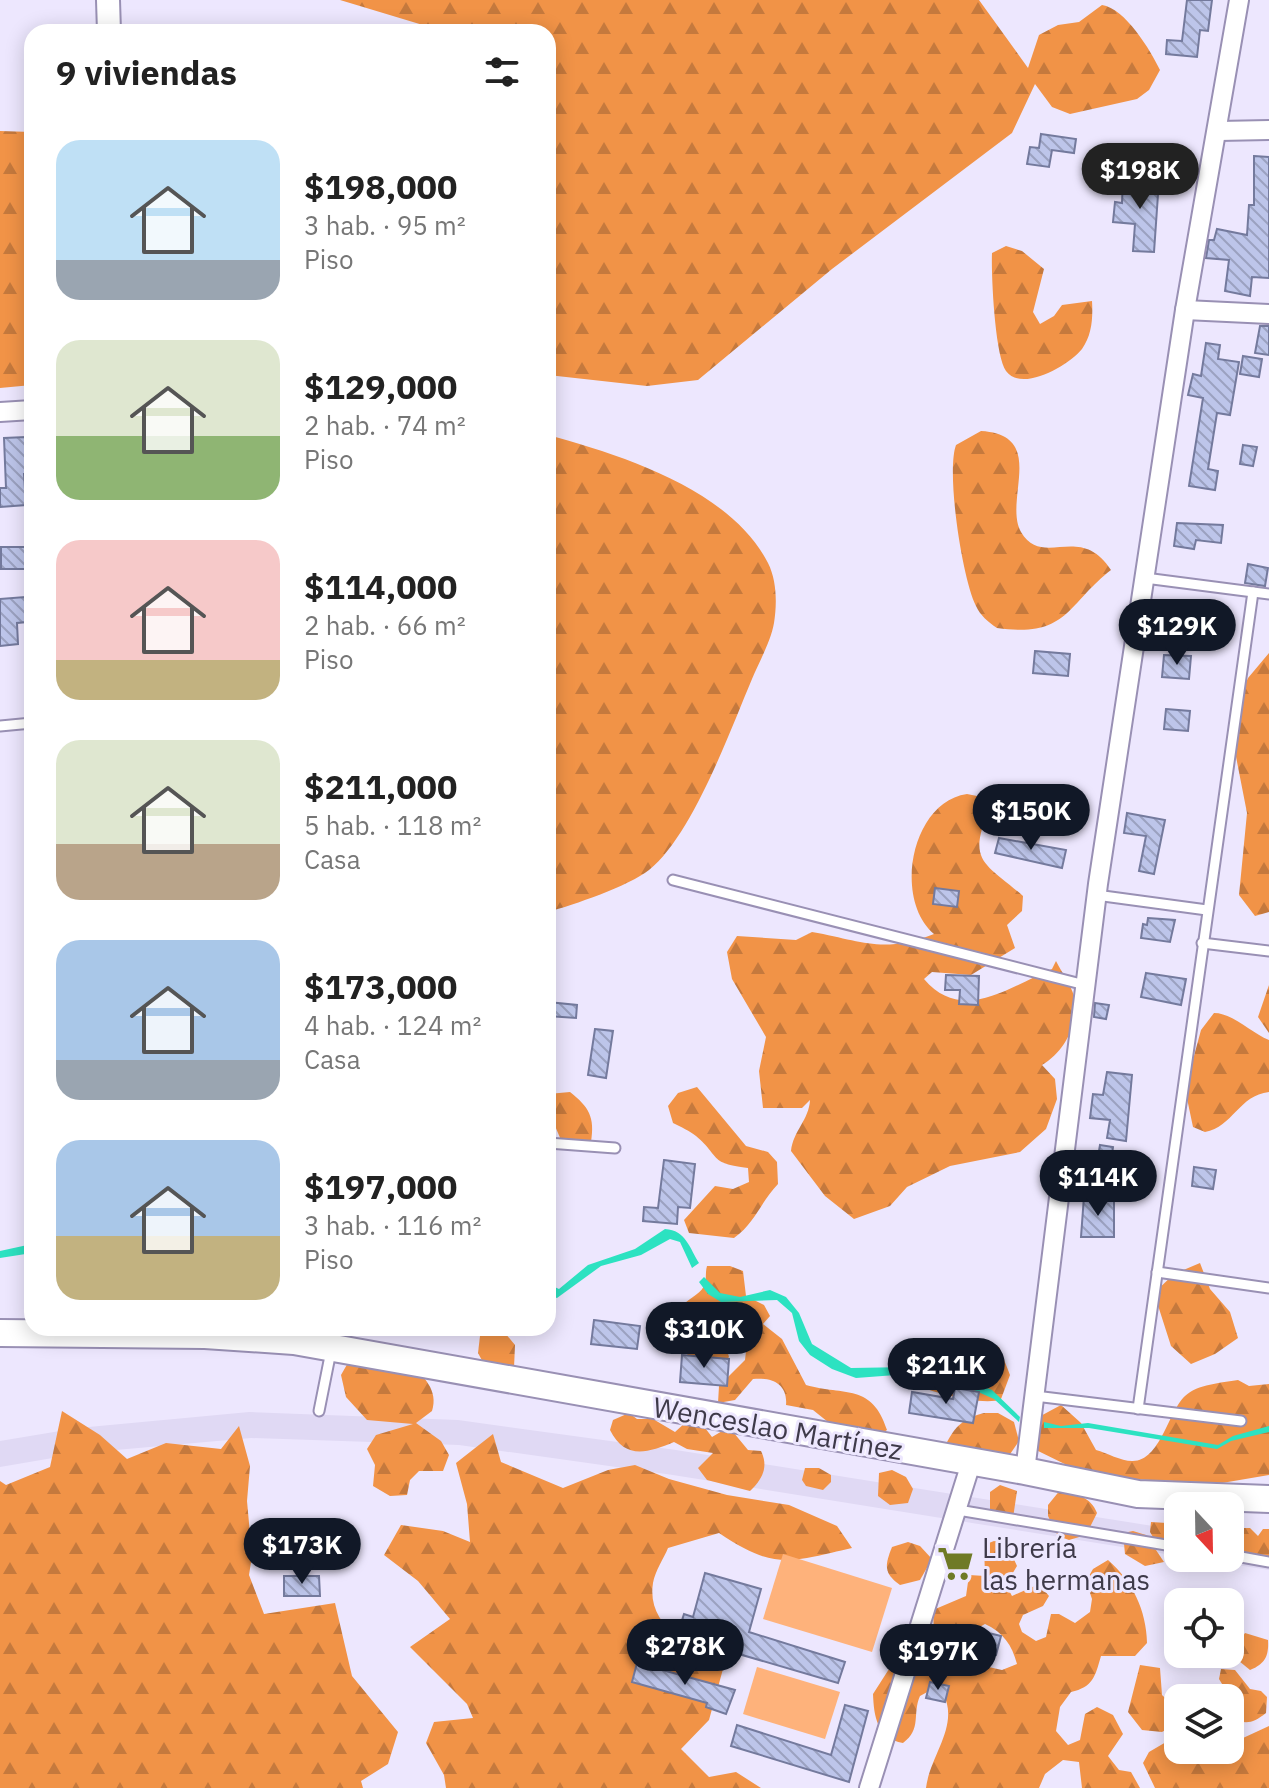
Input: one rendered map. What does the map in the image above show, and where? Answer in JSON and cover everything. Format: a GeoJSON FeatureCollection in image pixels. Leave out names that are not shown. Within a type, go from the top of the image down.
{"type":"FeatureCollection","features":[{"type":"Feature","properties":{"kind":"main road","name":"Wenceslao Martínez"},"geometry":{"type":"LineString","coordinates":[[0,1333],[24,1332]]}},
{"type":"Feature","properties":{"kind":"main road","name":"Wenceslao Martínez"},"geometry":{"type":"LineString","coordinates":[[216,1336],[332,1347],[1138,1494],[1269,1499]]}},
{"type":"Feature","properties":{"kind":"street"},"geometry":{"type":"LineString","coordinates":[[108,0],[109,24]]}},
{"type":"Feature","properties":{"kind":"street"},"geometry":{"type":"LineString","coordinates":[[1025,1471],[1096,895],[1185,310],[1219,131],[1239,0]]}},
{"type":"Feature","properties":{"kind":"street"},"geometry":{"type":"LineString","coordinates":[[1219,131],[1269,130]]}},
{"type":"Feature","properties":{"kind":"street"},"geometry":{"type":"LineString","coordinates":[[1185,310],[1269,314]]}},
{"type":"Feature","properties":{"kind":"street"},"geometry":{"type":"LineString","coordinates":[[0,412],[24,410]]}},
{"type":"Feature","properties":{"kind":"street"},"geometry":{"type":"LineString","coordinates":[[869,1788],[971,1463]]}},
{"type":"Feature","properties":{"kind":"lane"},"geometry":{"type":"LineString","coordinates":[[1145,578],[1269,594]]}},
{"type":"Feature","properties":{"kind":"lane"},"geometry":{"type":"LineString","coordinates":[[1138,1409],[1253,592]]}},
{"type":"Feature","properties":{"kind":"lane"},"geometry":{"type":"LineString","coordinates":[[0,726],[24,724]]}},
{"type":"Feature","properties":{"kind":"lane"},"geometry":{"type":"LineString","coordinates":[[673,880],[1085,985]]}},
{"type":"Feature","properties":{"kind":"lane"},"geometry":{"type":"LineString","coordinates":[[1096,895],[1207,910]]}},
{"type":"Feature","properties":{"kind":"lane"},"geometry":{"type":"LineString","coordinates":[[1202,943],[1269,951]]}},
{"type":"Feature","properties":{"kind":"lane"},"geometry":{"type":"LineString","coordinates":[[556,1144],[615,1148]]}},
{"type":"Feature","properties":{"kind":"lane"},"geometry":{"type":"LineString","coordinates":[[1157,1272],[1269,1288]]}},
{"type":"Feature","properties":{"kind":"lane"},"geometry":{"type":"LineString","coordinates":[[319,1411],[332,1347]]}},
{"type":"Feature","properties":{"kind":"lane"},"geometry":{"type":"LineString","coordinates":[[1035,1396],[1241,1421]]}},
{"type":"Feature","properties":{"kind":"lane"},"geometry":{"type":"LineString","coordinates":[[958,1510],[1164,1545]]}},
{"type":"Feature","properties":{"kind":"lane"},"geometry":{"type":"LineString","coordinates":[[1244,1558],[1269,1562]]}},
{"type":"Feature","properties":{"kind":"shaded area"},"geometry":{"type":"Polygon","coordinates":[[[665,1229],[672,1230],[683,1237],[699,1263],[692,1268],[680,1242],[670,1239],[641,1255],[601,1266],[556,1298],[556,1288],[559,1289],[588,1265],[635,1249],[665,1229]]]}},
{"type":"Feature","properties":{"kind":"shaded area"},"geometry":{"type":"Polygon","coordinates":[[[24,1246],[24,1254],[0,1258],[0,1251],[24,1246]]]}},
{"type":"Feature","properties":{"kind":"shaded area"},"geometry":{"type":"Polygon","coordinates":[[[704,1277],[720,1293],[740,1297],[770,1290],[786,1297],[799,1313],[812,1344],[851,1368],[910,1367],[931,1377],[954,1374],[992,1390],[1020,1417],[1019,1422],[994,1399],[949,1379],[930,1382],[909,1374],[856,1378],[832,1369],[810,1355],[799,1341],[792,1313],[777,1300],[721,1302],[708,1294],[699,1282],[704,1277]]]}},
{"type":"Feature","properties":{"kind":"shaded area"},"geometry":{"type":"Polygon","coordinates":[[[249,1412],[458,1420],[676,1450],[1164,1528],[1164,1554],[673,1475],[459,1445],[251,1438],[82,1453],[0,1467],[0,1441],[78,1428],[249,1412]]]}},
{"type":"Feature","properties":{"kind":"shaded area"},"geometry":{"type":"Polygon","coordinates":[[[1044,1422],[1061,1426],[1088,1423],[1218,1445],[1233,1436],[1269,1426],[1269,1432],[1231,1441],[1217,1449],[1089,1428],[1044,1428],[1044,1422]]]}},
{"type":"Feature","properties":{"kind":"shaded area"},"geometry":{"type":"Polygon","coordinates":[[[1244,1540],[1269,1544],[1269,1570],[1244,1566],[1244,1540]]]}},
{"type":"Feature","properties":{"kind":"shaded area"},"geometry":{"type":"Polygon","coordinates":[[[783,1554],[892,1588],[872,1652],[763,1619],[783,1554]]]}},
{"type":"Feature","properties":{"kind":"shaded area"},"geometry":{"type":"Polygon","coordinates":[[[757,1667],[840,1692],[825,1739],[743,1714],[757,1667]]]}},
{"type":"Feature","properties":{"kind":"green space"},"geometry":{"type":"Polygon","coordinates":[[[340,0],[979,0],[1028,68],[1039,35],[1058,25],[1079,22],[1102,5],[1111,8],[1128,22],[1160,70],[1149,90],[1137,99],[1070,114],[1052,107],[1035,84],[1012,133],[832,269],[698,380],[647,386],[556,376],[556,24],[420,24],[340,0]]]}},
{"type":"Feature","properties":{"kind":"green space"},"geometry":{"type":"Polygon","coordinates":[[[0,131],[24,132],[24,386],[0,388],[0,131]]]}},
{"type":"Feature","properties":{"kind":"green space"},"geometry":{"type":"Polygon","coordinates":[[[1006,246],[1022,251],[1044,269],[1033,312],[1040,324],[1054,316],[1062,305],[1092,301],[1091,326],[1082,349],[1056,369],[1034,378],[1013,377],[1002,363],[999,349],[992,253],[1006,246]]]}},
{"type":"Feature","properties":{"kind":"green space"},"geometry":{"type":"Polygon","coordinates":[[[981,431],[1001,435],[1013,444],[1019,471],[1017,519],[1021,532],[1030,542],[1040,547],[1087,549],[1099,556],[1111,570],[1064,616],[1038,628],[997,628],[980,612],[971,592],[957,525],[953,459],[956,445],[981,431]]]}},
{"type":"Feature","properties":{"kind":"green space"},"geometry":{"type":"Polygon","coordinates":[[[556,437],[608,453],[672,479],[728,515],[751,537],[768,563],[776,600],[770,637],[721,753],[680,833],[649,870],[586,900],[556,909],[556,437]]]}},
{"type":"Feature","properties":{"kind":"green space"},"geometry":{"type":"Polygon","coordinates":[[[1269,653],[1269,912],[1255,916],[1239,895],[1247,813],[1231,731],[1237,703],[1248,678],[1269,653]]]}},
{"type":"Feature","properties":{"kind":"green space"},"geometry":{"type":"Polygon","coordinates":[[[967,794],[982,797],[990,808],[980,840],[983,860],[1023,896],[1022,911],[1007,925],[1015,948],[971,975],[932,972],[924,979],[939,992],[954,999],[986,998],[1052,969],[1056,961],[1075,1001],[1074,1020],[1068,1038],[1057,1053],[1042,1065],[1055,1079],[1057,1099],[1046,1129],[1020,1152],[950,1166],[907,1187],[890,1206],[854,1219],[825,1196],[791,1151],[810,1100],[802,1108],[763,1108],[759,1071],[766,1037],[732,979],[727,952],[737,936],[796,940],[812,932],[886,945],[934,934],[921,918],[914,898],[914,854],[932,814],[948,801],[967,794]]]}},
{"type":"Feature","properties":{"kind":"green space"},"geometry":{"type":"Polygon","coordinates":[[[1269,985],[1269,1033],[1258,1017],[1269,985]]]}},
{"type":"Feature","properties":{"kind":"green space"},"geometry":{"type":"Polygon","coordinates":[[[1214,1013],[1228,1016],[1269,1040],[1269,1092],[1250,1099],[1223,1124],[1205,1132],[1193,1127],[1185,1089],[1201,1030],[1214,1013]]]}},
{"type":"Feature","properties":{"kind":"green space"},"geometry":{"type":"Polygon","coordinates":[[[697,1087],[746,1146],[768,1152],[777,1162],[778,1184],[747,1226],[734,1238],[689,1233],[684,1220],[715,1186],[733,1189],[749,1182],[748,1168],[727,1164],[716,1158],[696,1136],[673,1123],[668,1106],[678,1093],[697,1087]]]}},
{"type":"Feature","properties":{"kind":"green space"},"geometry":{"type":"Polygon","coordinates":[[[570,1092],[582,1103],[591,1119],[591,1142],[564,1147],[556,1128],[556,1093],[570,1092]]]}},
{"type":"Feature","properties":{"kind":"green space"},"geometry":{"type":"Polygon","coordinates":[[[1200,1263],[1210,1289],[1230,1312],[1238,1338],[1215,1354],[1191,1364],[1171,1346],[1154,1293],[1174,1274],[1200,1263]]]}},
{"type":"Feature","properties":{"kind":"green space"},"geometry":{"type":"Polygon","coordinates":[[[707,1266],[730,1266],[743,1271],[746,1296],[764,1305],[770,1316],[763,1324],[782,1339],[806,1385],[865,1398],[881,1415],[887,1430],[875,1438],[833,1426],[813,1410],[786,1405],[781,1387],[766,1379],[753,1379],[735,1400],[718,1403],[719,1386],[745,1360],[748,1334],[739,1321],[725,1321],[722,1332],[729,1357],[719,1368],[690,1365],[685,1324],[679,1310],[704,1286],[707,1266]]]}},
{"type":"Feature","properties":{"kind":"green space"},"geometry":{"type":"Polygon","coordinates":[[[480,1336],[508,1336],[515,1345],[514,1368],[485,1366],[478,1353],[480,1336]]]}},
{"type":"Feature","properties":{"kind":"green space"},"geometry":{"type":"Polygon","coordinates":[[[979,1341],[999,1347],[1010,1375],[1001,1399],[982,1401],[927,1389],[909,1381],[898,1365],[908,1352],[920,1353],[958,1373],[974,1377],[980,1372],[971,1367],[961,1349],[962,1343],[979,1341]]]}},
{"type":"Feature","properties":{"kind":"green space"},"geometry":{"type":"Polygon","coordinates":[[[353,1354],[409,1362],[431,1390],[432,1411],[416,1423],[441,1441],[449,1455],[443,1471],[419,1471],[410,1480],[407,1495],[390,1496],[373,1486],[375,1465],[367,1449],[376,1435],[413,1424],[367,1420],[346,1397],[341,1375],[353,1354]]]}},
{"type":"Feature","properties":{"kind":"green space"},"geometry":{"type":"Polygon","coordinates":[[[1238,1380],[1249,1386],[1269,1384],[1269,1475],[1222,1483],[1127,1479],[1079,1471],[1034,1449],[1035,1419],[1061,1405],[1081,1423],[1096,1450],[1128,1461],[1142,1459],[1157,1445],[1185,1396],[1203,1386],[1238,1380]]]}},
{"type":"Feature","properties":{"kind":"green space"},"geometry":{"type":"Polygon","coordinates":[[[62,1411],[100,1435],[127,1459],[166,1443],[221,1449],[239,1426],[250,1466],[247,1501],[252,1556],[249,1575],[264,1614],[335,1603],[352,1676],[398,1732],[388,1764],[361,1781],[363,1788],[0,1788],[0,1481],[6,1485],[50,1467],[62,1411]]]}},
{"type":"Feature","properties":{"kind":"green space"},"geometry":{"type":"Polygon","coordinates":[[[629,1413],[637,1419],[653,1419],[675,1432],[686,1422],[702,1424],[712,1437],[729,1427],[748,1450],[761,1451],[764,1468],[761,1478],[750,1491],[707,1480],[698,1468],[713,1453],[687,1449],[674,1442],[646,1451],[630,1450],[616,1440],[610,1430],[613,1420],[629,1413]]]}},
{"type":"Feature","properties":{"kind":"green space"},"geometry":{"type":"Polygon","coordinates":[[[984,1413],[998,1413],[1014,1422],[1019,1441],[1006,1460],[952,1451],[946,1444],[961,1424],[984,1413]]]}},
{"type":"Feature","properties":{"kind":"green space"},"geometry":{"type":"Polygon","coordinates":[[[493,1434],[501,1462],[563,1488],[608,1470],[635,1465],[669,1479],[727,1495],[789,1505],[837,1526],[852,1548],[783,1560],[755,1553],[719,1533],[668,1548],[654,1578],[653,1598],[664,1624],[685,1644],[723,1669],[709,1720],[681,1749],[709,1777],[736,1772],[761,1788],[446,1788],[444,1775],[426,1743],[434,1722],[473,1718],[467,1704],[410,1647],[450,1619],[418,1581],[384,1555],[401,1525],[443,1531],[470,1542],[467,1504],[456,1463],[493,1434]]]}},
{"type":"Feature","properties":{"kind":"green space"},"geometry":{"type":"Polygon","coordinates":[[[805,1468],[819,1468],[831,1475],[831,1482],[823,1490],[806,1486],[802,1480],[805,1468]]]}},
{"type":"Feature","properties":{"kind":"green space"},"geometry":{"type":"Polygon","coordinates":[[[892,1470],[906,1477],[913,1489],[908,1503],[890,1505],[878,1496],[879,1473],[892,1470]]]}},
{"type":"Feature","properties":{"kind":"green space"},"geometry":{"type":"Polygon","coordinates":[[[1000,1485],[1017,1491],[1013,1518],[1004,1521],[990,1509],[990,1492],[1000,1485]]]}},
{"type":"Feature","properties":{"kind":"green space"},"geometry":{"type":"Polygon","coordinates":[[[1061,1489],[1091,1503],[1097,1513],[1086,1535],[1069,1540],[1058,1536],[1048,1516],[1048,1505],[1061,1489]]]}},
{"type":"Feature","properties":{"kind":"green space"},"geometry":{"type":"Polygon","coordinates":[[[1151,1522],[1164,1523],[1164,1550],[1150,1532],[1151,1522]]]}},
{"type":"Feature","properties":{"kind":"green space"},"geometry":{"type":"Polygon","coordinates":[[[1244,1528],[1250,1528],[1258,1536],[1263,1529],[1269,1529],[1269,1559],[1264,1566],[1244,1561],[1244,1528]]]}},
{"type":"Feature","properties":{"kind":"green space"},"geometry":{"type":"Polygon","coordinates":[[[1133,1531],[1146,1535],[1164,1562],[1145,1566],[1125,1554],[1123,1533],[1133,1531]]]}},
{"type":"Feature","properties":{"kind":"green space"},"geometry":{"type":"Polygon","coordinates":[[[994,1541],[1007,1544],[1017,1566],[1009,1584],[1012,1596],[1039,1584],[1049,1596],[1043,1606],[1023,1615],[1019,1624],[1022,1632],[1036,1641],[1046,1637],[1051,1614],[1059,1614],[1075,1623],[1090,1612],[1092,1599],[1086,1581],[1093,1569],[1108,1560],[1131,1587],[1141,1608],[1147,1643],[1135,1656],[1101,1656],[1092,1680],[1071,1692],[1060,1707],[1056,1731],[1068,1745],[1080,1740],[1085,1714],[1097,1707],[1113,1715],[1123,1734],[1108,1756],[1119,1770],[1131,1772],[1140,1788],[1082,1788],[1079,1762],[1063,1760],[1045,1774],[1039,1788],[926,1788],[948,1717],[943,1693],[931,1690],[920,1696],[915,1727],[909,1738],[903,1743],[882,1731],[874,1711],[873,1694],[898,1655],[935,1651],[949,1664],[961,1666],[971,1663],[1002,1670],[1017,1664],[1006,1640],[985,1624],[956,1640],[945,1641],[934,1633],[933,1610],[966,1596],[969,1575],[985,1576],[984,1545],[994,1541]]]}},
{"type":"Feature","properties":{"kind":"green space"},"geometry":{"type":"Polygon","coordinates":[[[908,1542],[920,1546],[932,1559],[920,1580],[900,1585],[891,1577],[887,1564],[892,1547],[908,1542]]]}},
{"type":"Feature","properties":{"kind":"green space"},"geometry":{"type":"Polygon","coordinates":[[[1244,1634],[1268,1640],[1265,1659],[1250,1670],[1244,1665],[1244,1634]]]}},
{"type":"Feature","properties":{"kind":"green space"},"geometry":{"type":"Polygon","coordinates":[[[1140,1665],[1160,1668],[1164,1731],[1142,1730],[1128,1712],[1140,1665]]]}},
{"type":"Feature","properties":{"kind":"green space"},"geometry":{"type":"Polygon","coordinates":[[[1221,1669],[1235,1670],[1250,1689],[1261,1691],[1267,1697],[1266,1713],[1244,1722],[1244,1684],[1222,1684],[1219,1679],[1221,1669]]]}},
{"type":"Feature","properties":{"kind":"green space"},"geometry":{"type":"Polygon","coordinates":[[[1269,1726],[1269,1788],[1155,1788],[1143,1763],[1149,1752],[1164,1743],[1164,1764],[1244,1764],[1244,1738],[1269,1726]]]}},
{"type":"Feature","properties":{"kind":"building"},"geometry":{"type":"Polygon","coordinates":[[[1187,0],[1212,0],[1208,31],[1200,30],[1197,57],[1166,54],[1167,40],[1182,41],[1187,0]]]}},
{"type":"Feature","properties":{"kind":"building"},"geometry":{"type":"Polygon","coordinates":[[[1041,134],[1076,139],[1074,153],[1052,150],[1049,167],[1027,164],[1030,147],[1039,148],[1041,134]]]}},
{"type":"Feature","properties":{"kind":"building"},"geometry":{"type":"Polygon","coordinates":[[[1254,156],[1269,157],[1269,278],[1252,277],[1250,296],[1225,291],[1229,260],[1206,258],[1209,240],[1214,240],[1217,229],[1247,235],[1249,205],[1254,205],[1254,156]]]}},
{"type":"Feature","properties":{"kind":"building"},"geometry":{"type":"Polygon","coordinates":[[[1137,175],[1159,180],[1154,252],[1133,251],[1135,224],[1113,222],[1115,202],[1122,203],[1123,178],[1137,179],[1137,175]]]}},
{"type":"Feature","properties":{"kind":"building"},"geometry":{"type":"Polygon","coordinates":[[[1260,326],[1269,326],[1269,355],[1255,353],[1260,326]]]}},
{"type":"Feature","properties":{"kind":"building"},"geometry":{"type":"Polygon","coordinates":[[[1206,343],[1220,345],[1218,359],[1239,362],[1230,415],[1217,413],[1208,469],[1218,471],[1215,490],[1189,486],[1203,398],[1188,395],[1193,374],[1201,376],[1206,343]]]}},
{"type":"Feature","properties":{"kind":"building"},"geometry":{"type":"Polygon","coordinates":[[[1243,356],[1262,359],[1259,377],[1240,374],[1243,356]]]}},
{"type":"Feature","properties":{"kind":"building"},"geometry":{"type":"Polygon","coordinates":[[[24,437],[24,505],[0,507],[0,488],[6,488],[4,438],[24,437]]]}},
{"type":"Feature","properties":{"kind":"building"},"geometry":{"type":"Polygon","coordinates":[[[1243,445],[1257,447],[1253,466],[1240,464],[1243,445]]]}},
{"type":"Feature","properties":{"kind":"building"},"geometry":{"type":"Polygon","coordinates":[[[1177,523],[1223,525],[1221,543],[1196,540],[1194,549],[1174,546],[1177,523]]]}},
{"type":"Feature","properties":{"kind":"building"},"geometry":{"type":"Polygon","coordinates":[[[1,547],[24,547],[24,569],[1,569],[1,547]]]}},
{"type":"Feature","properties":{"kind":"building"},"geometry":{"type":"Polygon","coordinates":[[[1248,564],[1268,568],[1265,586],[1245,583],[1248,564]]]}},
{"type":"Feature","properties":{"kind":"building"},"geometry":{"type":"Polygon","coordinates":[[[24,597],[24,622],[17,623],[18,644],[0,646],[0,599],[24,597]]]}},
{"type":"Feature","properties":{"kind":"building"},"geometry":{"type":"Polygon","coordinates":[[[1160,615],[1175,617],[1171,644],[1157,642],[1160,615]]]}},
{"type":"Feature","properties":{"kind":"building"},"geometry":{"type":"Polygon","coordinates":[[[1035,651],[1070,654],[1068,676],[1033,673],[1035,651]]]}},
{"type":"Feature","properties":{"kind":"building"},"geometry":{"type":"Polygon","coordinates":[[[1164,655],[1191,656],[1189,679],[1162,677],[1164,655]]]}},
{"type":"Feature","properties":{"kind":"building"},"geometry":{"type":"Polygon","coordinates":[[[1166,709],[1190,711],[1188,731],[1164,729],[1166,709]]]}},
{"type":"Feature","properties":{"kind":"building"},"geometry":{"type":"Polygon","coordinates":[[[1127,813],[1165,820],[1154,874],[1139,871],[1146,836],[1124,833],[1127,813]]]}},
{"type":"Feature","properties":{"kind":"building"},"geometry":{"type":"Polygon","coordinates":[[[999,838],[1066,850],[1062,868],[995,853],[999,838]]]}},
{"type":"Feature","properties":{"kind":"building"},"geometry":{"type":"Polygon","coordinates":[[[935,888],[959,891],[957,907],[933,904],[935,888]]]}},
{"type":"Feature","properties":{"kind":"building"},"geometry":{"type":"Polygon","coordinates":[[[1148,918],[1175,920],[1170,942],[1141,938],[1143,924],[1147,925],[1148,918]]]}},
{"type":"Feature","properties":{"kind":"building"},"geometry":{"type":"Polygon","coordinates":[[[1146,973],[1186,979],[1181,1005],[1141,997],[1146,973]]]}},
{"type":"Feature","properties":{"kind":"building"},"geometry":{"type":"Polygon","coordinates":[[[946,975],[979,976],[978,1005],[959,1004],[960,990],[945,990],[946,975]]]}},
{"type":"Feature","properties":{"kind":"building"},"geometry":{"type":"Polygon","coordinates":[[[556,1003],[577,1005],[576,1018],[556,1017],[556,1003]]]}},
{"type":"Feature","properties":{"kind":"building"},"geometry":{"type":"Polygon","coordinates":[[[1095,1003],[1109,1005],[1106,1019],[1094,1017],[1095,1003]]]}},
{"type":"Feature","properties":{"kind":"building"},"geometry":{"type":"Polygon","coordinates":[[[595,1029],[613,1031],[606,1078],[588,1075],[595,1029]]]}},
{"type":"Feature","properties":{"kind":"building"},"geometry":{"type":"Polygon","coordinates":[[[1107,1072],[1132,1075],[1126,1141],[1107,1138],[1110,1120],[1090,1118],[1093,1094],[1103,1095],[1107,1072]]]}},
{"type":"Feature","properties":{"kind":"building"},"geometry":{"type":"Polygon","coordinates":[[[1100,1145],[1113,1147],[1110,1170],[1096,1168],[1100,1145]]]}},
{"type":"Feature","properties":{"kind":"building"},"geometry":{"type":"Polygon","coordinates":[[[664,1160],[695,1164],[690,1208],[678,1207],[677,1224],[643,1221],[644,1207],[658,1208],[664,1160]]]}},
{"type":"Feature","properties":{"kind":"building"},"geometry":{"type":"Polygon","coordinates":[[[1194,1167],[1216,1170],[1213,1189],[1192,1186],[1194,1167]]]}},
{"type":"Feature","properties":{"kind":"building"},"geometry":{"type":"Polygon","coordinates":[[[1084,1196],[1114,1199],[1114,1237],[1081,1237],[1084,1196]]]}},
{"type":"Feature","properties":{"kind":"building"},"geometry":{"type":"Polygon","coordinates":[[[594,1320],[640,1326],[637,1349],[591,1344],[594,1320]]]}},
{"type":"Feature","properties":{"kind":"building"},"geometry":{"type":"Polygon","coordinates":[[[682,1355],[729,1359],[727,1386],[680,1382],[682,1355]]]}},
{"type":"Feature","properties":{"kind":"building"},"geometry":{"type":"Polygon","coordinates":[[[955,1388],[979,1392],[973,1423],[909,1413],[912,1392],[953,1399],[955,1388]]]}},
{"type":"Feature","properties":{"kind":"building"},"geometry":{"type":"Polygon","coordinates":[[[705,1573],[761,1589],[749,1632],[845,1662],[838,1683],[677,1636],[684,1614],[693,1617],[705,1573]]]}},
{"type":"Feature","properties":{"kind":"building"},"geometry":{"type":"Polygon","coordinates":[[[284,1576],[319,1576],[320,1596],[284,1596],[284,1576]]]}},
{"type":"Feature","properties":{"kind":"building"},"geometry":{"type":"Polygon","coordinates":[[[964,1627],[1001,1636],[996,1655],[960,1646],[964,1627]]]}},
{"type":"Feature","properties":{"kind":"building"},"geometry":{"type":"Polygon","coordinates":[[[637,1663],[735,1690],[726,1714],[706,1707],[707,1703],[632,1682],[637,1663]]]}},
{"type":"Feature","properties":{"kind":"building"},"geometry":{"type":"Polygon","coordinates":[[[930,1682],[949,1686],[945,1702],[926,1698],[930,1682]]]}},
{"type":"Feature","properties":{"kind":"building"},"geometry":{"type":"Polygon","coordinates":[[[845,1705],[868,1711],[849,1782],[731,1746],[737,1725],[831,1755],[845,1705]]]}},
{"type":"Feature","properties":{"kind":"place","name":"Librería las hermanas"},"geometry":{"type":"Point","coordinates":[956,1563]}}]}
